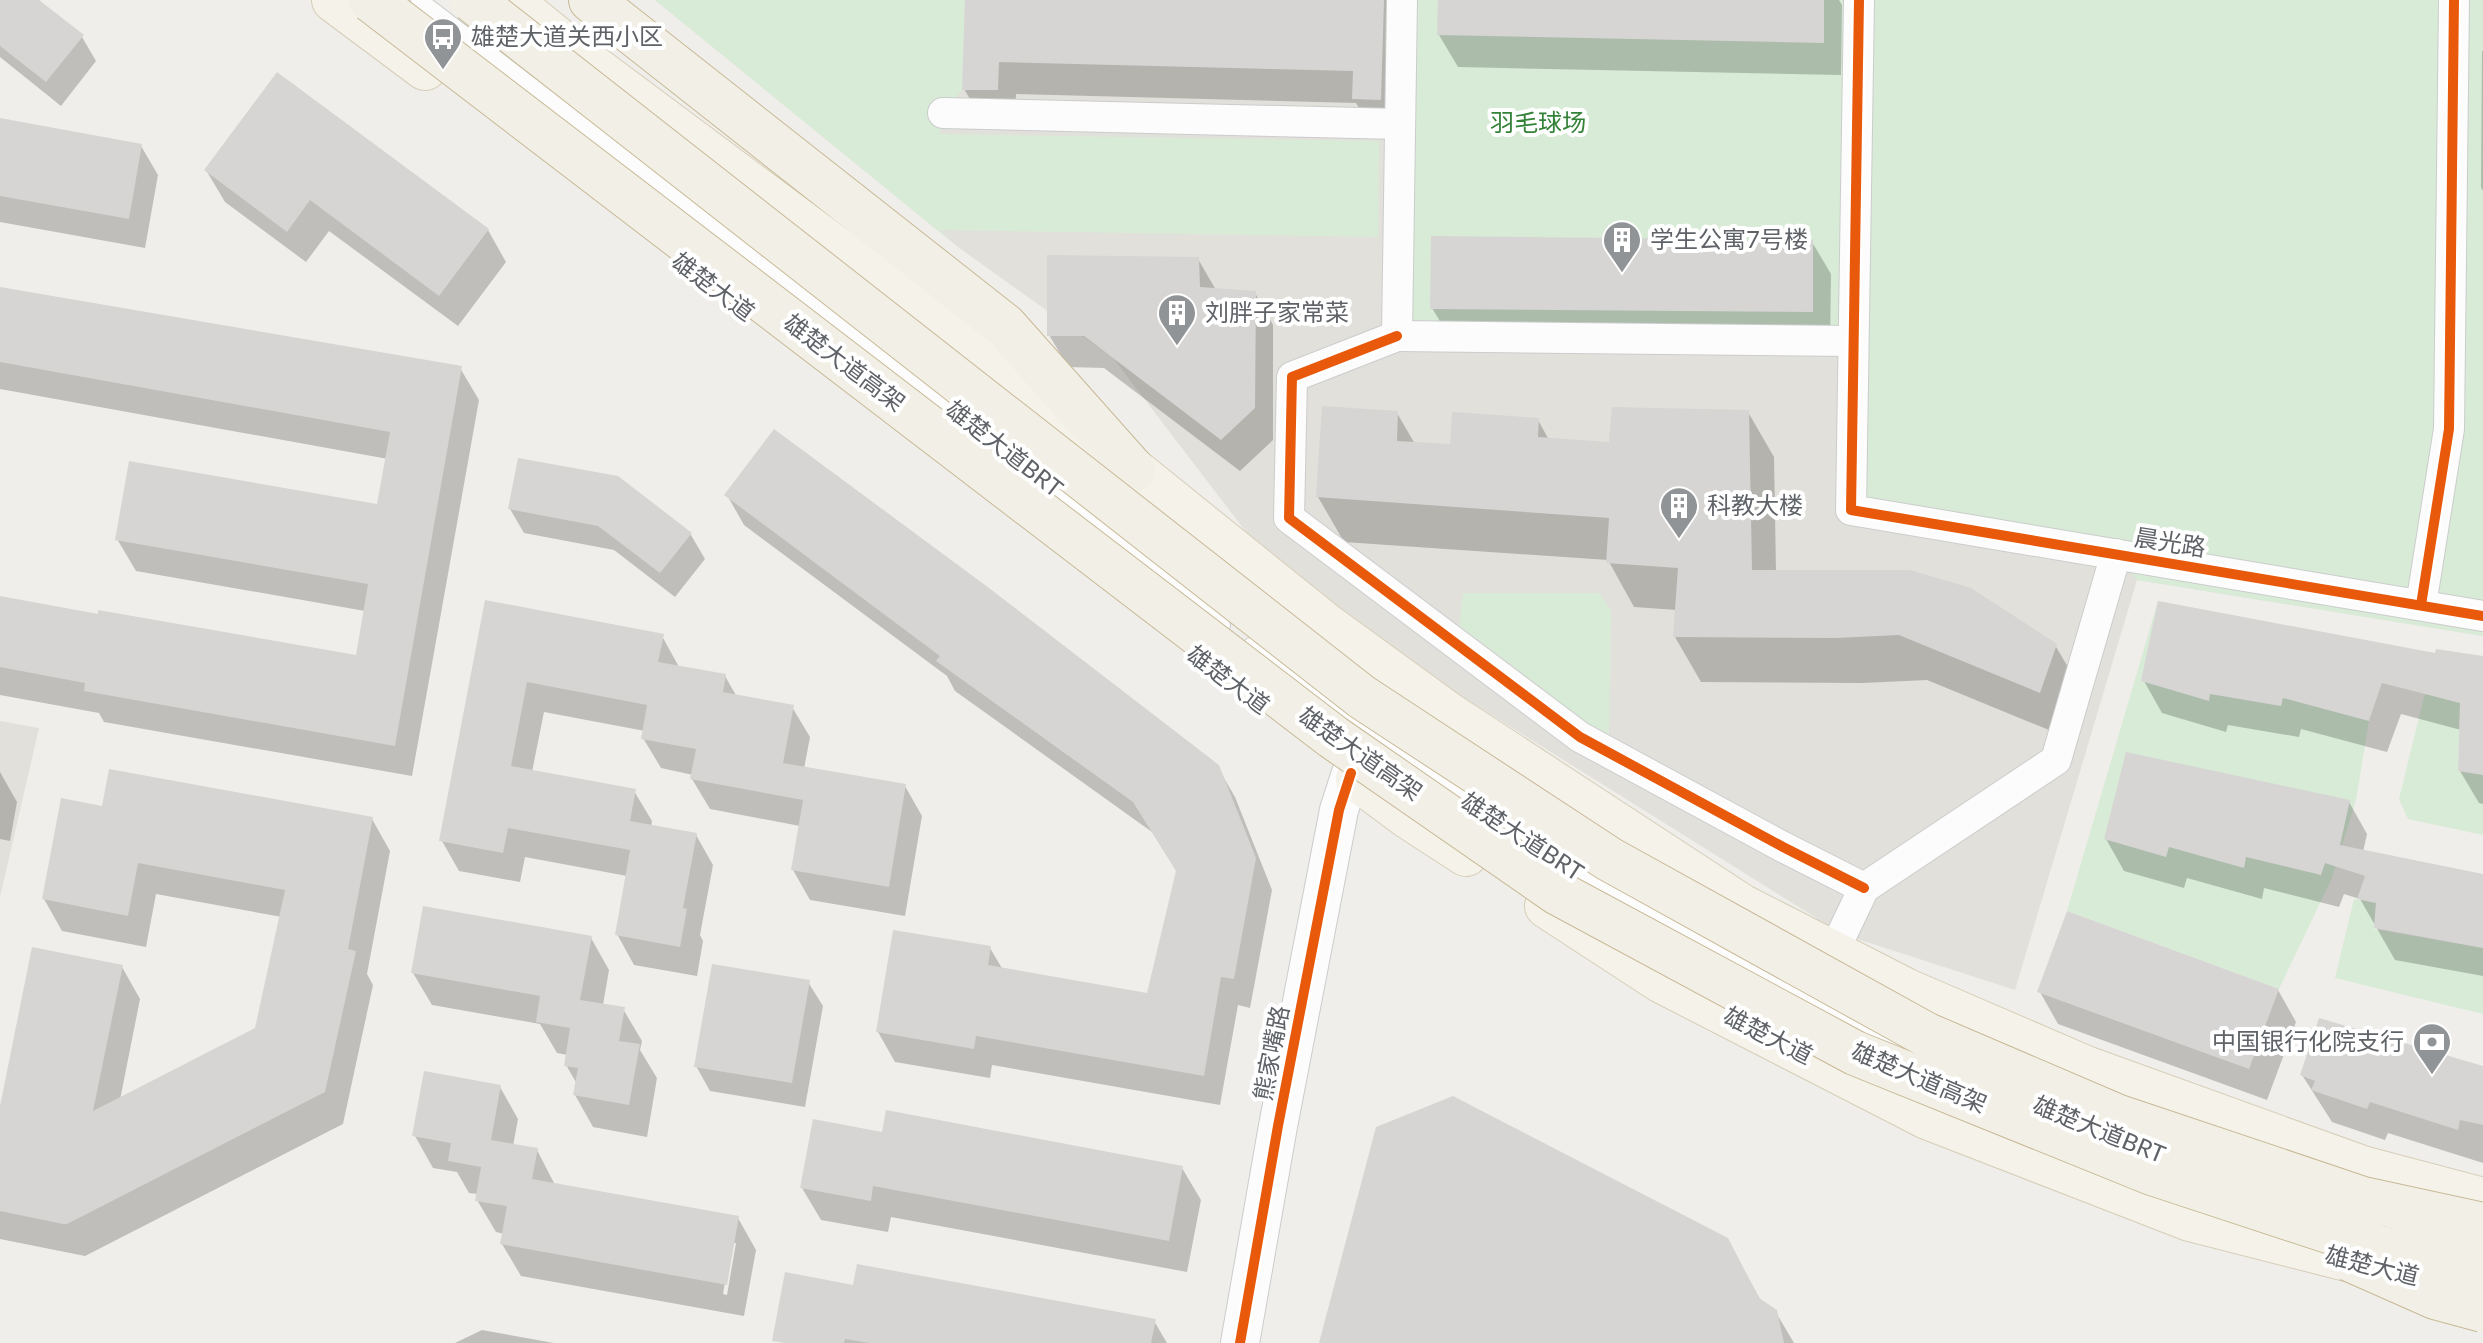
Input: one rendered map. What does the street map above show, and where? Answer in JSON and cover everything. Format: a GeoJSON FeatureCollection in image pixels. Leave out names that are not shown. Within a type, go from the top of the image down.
{"type":"FeatureCollection","features":[{"type":"Feature","properties":{"kind":"highway","name":"雄楚大道高架"},"geometry":{"type":"LineString","coordinates":[[371,0],[1333,737],[1558,893],[1855,1053],[2152,1173],[2377,1247],[2483,1267]]}},
{"type":"Feature","properties":{"kind":"highway","name":"雄楚大道高架"},"geometry":{"type":"LineString","coordinates":[[472,0],[1362,697],[1609,859],[1927,1035],[2116,1116],[2363,1199],[2483,1225]]}},
{"type":"Feature","properties":{"kind":"highway"},"geometry":{"type":"LineString","coordinates":[[591,0],[1005,326],[1133,470]]}},
{"type":"Feature","properties":{"kind":"highway"},"geometry":{"type":"LineString","coordinates":[[2152,1173],[2435,1297],[2483,1310]]}},
{"type":"Feature","properties":{"kind":"main road","name":"雄楚大道"},"geometry":{"type":"LineString","coordinates":[[334,0],[1409,817],[1662,981],[1927,1117],[2190,1219],[2483,1294]]}},
{"type":"Feature","properties":{"kind":"main road"},"geometry":{"type":"LineString","coordinates":[[509,0],[575,54],[1133,470],[1324,624],[1449,715],[1741,906],[1907,991],[2088,1069],[2362,1168],[2483,1200]]}},
{"type":"Feature","properties":{"kind":"main road"},"geometry":{"type":"LineString","coordinates":[[1726,1014],[1769,1020],[1797,1005],[1810,983],[1803,948],[1777,924]]}},
{"type":"Feature","properties":{"kind":"street"},"geometry":{"type":"LineString","coordinates":[[1397,336],[1402,0]]}},
{"type":"Feature","properties":{"kind":"street"},"geometry":{"type":"LineString","coordinates":[[1859,0],[1853,341],[1397,336],[1292,377],[1289,518],[1580,737],[1864,888]]}},
{"type":"Feature","properties":{"kind":"street"},"geometry":{"type":"LineString","coordinates":[[2421,605],[2449,429],[2454,0]]}},
{"type":"Feature","properties":{"kind":"street"},"geometry":{"type":"LineString","coordinates":[[943,113],[1400,124]]}},
{"type":"Feature","properties":{"kind":"street","name":"晨光路"},"geometry":{"type":"LineString","coordinates":[[1853,341],[1851,510],[2483,616]]}},
{"type":"Feature","properties":{"kind":"street"},"geometry":{"type":"LineString","coordinates":[[1842,934],[1864,888],[2056,760],[2116,554]]}},
{"type":"Feature","properties":{"kind":"street","name":"熊家嘴路"},"geometry":{"type":"LineString","coordinates":[[1240,1343],[1339,810],[1351,773]]}},
{"type":"Feature","properties":{"kind":"lane","name":"雄楚大道BRT"},"geometry":{"type":"LineString","coordinates":[[419,0],[987,435],[1226,628],[1398,757],[1594,883],[1801,998],[1928,1061]]}},
{"type":"Feature","properties":{"kind":"lane"},"geometry":{"type":"LineString","coordinates":[[2290,1192],[2424,1229]]}},
{"type":"Feature","properties":{"kind":"shaded area"},"geometry":{"type":"Polygon","coordinates":[[[655,0],[2483,0],[2483,636],[2137,580],[2015,990],[1842,934],[1426,674],[1256,545],[1113,358],[958,247],[655,0]]]}},
{"type":"Feature","properties":{"kind":"shaded area"},"geometry":{"type":"Polygon","coordinates":[[[0,721],[39,728],[0,897],[0,721]]]}},
{"type":"Feature","properties":{"kind":"green space"},"geometry":{"type":"Polygon","coordinates":[[[655,0],[965,0],[962,90],[943,113],[940,134],[1379,141],[1378,237],[939,230],[958,247],[655,0]]]}},
{"type":"Feature","properties":{"kind":"green space","name":"羽毛球场"},"geometry":{"type":"Polygon","coordinates":[[[1402,0],[2483,0],[2483,636],[2137,580],[2116,554],[1851,510],[1853,341],[1397,336],[1402,0]]]}},
{"type":"Feature","properties":{"kind":"green space"},"geometry":{"type":"Polygon","coordinates":[[[1463,593],[1599,593],[1611,610],[1609,738],[1459,633],[1463,593]]]}},
{"type":"Feature","properties":{"kind":"green space"},"geometry":{"type":"Polygon","coordinates":[[[2158,601],[2395,646],[2369,721],[2356,800],[2332,878],[2279,989],[2067,911],[2158,601]]]}},
{"type":"Feature","properties":{"kind":"green space"},"geometry":{"type":"Polygon","coordinates":[[[2425,693],[2460,703],[2458,771],[2483,775],[2483,835],[2408,819],[2399,799],[2425,693]]]}},
{"type":"Feature","properties":{"kind":"green space"},"geometry":{"type":"Polygon","coordinates":[[[2354,899],[2376,903],[2374,929],[2483,948],[2483,1014],[2335,978],[2354,899]]]}},
{"type":"Feature","properties":{"kind":"building"},"geometry":{"type":"Polygon","coordinates":[[[0,0],[39,0],[84,35],[46,82],[0,46],[0,0]]]}},
{"type":"Feature","properties":{"kind":"building"},"geometry":{"type":"Polygon","coordinates":[[[965,0],[1384,0],[1381,100],[1352,99],[1353,71],[999,62],[998,90],[962,90],[965,0]]]}},
{"type":"Feature","properties":{"kind":"building"},"geometry":{"type":"Polygon","coordinates":[[[1438,0],[1824,0],[1824,43],[1437,35],[1438,0]]]}},
{"type":"Feature","properties":{"kind":"building"},"geometry":{"type":"Polygon","coordinates":[[[277,72],[489,229],[439,296],[310,200],[287,232],[204,170],[277,72]]]}},
{"type":"Feature","properties":{"kind":"building"},"geometry":{"type":"Polygon","coordinates":[[[0,118],[142,144],[129,219],[0,196],[0,118]]]}},
{"type":"Feature","properties":{"kind":"building","name":"学生公寓7号楼"},"geometry":{"type":"Polygon","coordinates":[[[1431,236],[1813,240],[1813,312],[1430,309],[1431,236]]]}},
{"type":"Feature","properties":{"kind":"building","name":"刘胖子家常菜"},"geometry":{"type":"Polygon","coordinates":[[[1047,255],[1199,257],[1200,287],[1256,291],[1255,408],[1221,440],[1084,336],[1047,336],[1047,255]]]}},
{"type":"Feature","properties":{"kind":"building"},"geometry":{"type":"Polygon","coordinates":[[[0,287],[462,366],[395,746],[84,691],[85,683],[0,667],[0,596],[356,655],[368,584],[115,540],[129,461],[377,504],[390,432],[0,362],[0,287]]]}},
{"type":"Feature","properties":{"kind":"building","name":"科教大楼"},"geometry":{"type":"Polygon","coordinates":[[[1322,406],[1398,411],[1397,441],[1450,444],[1452,412],[1539,418],[1538,437],[1609,442],[1612,407],[1749,410],[1752,570],[1910,570],[1971,588],[2057,644],[2040,693],[1899,635],[1836,638],[1673,637],[1678,568],[1606,563],[1609,518],[1316,497],[1322,406]]]}},
{"type":"Feature","properties":{"kind":"building"},"geometry":{"type":"Polygon","coordinates":[[[774,429],[989,588],[1219,765],[1256,858],[1234,979],[1221,977],[1204,1076],[976,1036],[974,1049],[876,1032],[893,930],[991,946],[988,965],[1147,993],[1176,871],[1133,802],[936,661],[940,656],[724,495],[774,429]]]}},
{"type":"Feature","properties":{"kind":"building"},"geometry":{"type":"Polygon","coordinates":[[[518,458],[618,476],[692,533],[660,573],[598,526],[508,509],[518,458]]]}},
{"type":"Feature","properties":{"kind":"building"},"geometry":{"type":"Polygon","coordinates":[[[485,600],[664,634],[658,662],[726,674],[723,692],[794,705],[783,763],[906,784],[889,887],[791,870],[803,800],[690,779],[696,749],[641,739],[647,705],[527,682],[511,766],[636,789],[630,821],[697,833],[683,908],[687,909],[680,947],[615,935],[630,850],[508,828],[503,853],[439,841],[485,600]]]}},
{"type":"Feature","properties":{"kind":"building"},"geometry":{"type":"Polygon","coordinates":[[[2158,601],[2435,653],[2436,649],[2483,656],[2483,775],[2458,771],[2460,703],[2382,683],[2369,721],[2283,698],[2281,706],[2210,694],[2209,701],[2141,681],[2158,601]]]}},
{"type":"Feature","properties":{"kind":"building"},"geometry":{"type":"Polygon","coordinates":[[[2126,752],[2350,800],[2340,845],[2483,874],[2483,948],[2374,928],[2376,903],[2357,899],[2365,876],[2325,863],[2321,875],[2246,857],[2244,868],[2169,847],[2166,857],[2104,839],[2126,752]]]}},
{"type":"Feature","properties":{"kind":"building"},"geometry":{"type":"Polygon","coordinates":[[[109,769],[373,817],[348,949],[356,951],[325,1092],[63,1224],[0,1211],[0,1106],[32,947],[123,965],[93,1111],[255,1028],[285,890],[138,863],[128,916],[42,899],[61,798],[102,806],[109,769]]]}},
{"type":"Feature","properties":{"kind":"building"},"geometry":{"type":"Polygon","coordinates":[[[423,906],[592,936],[580,1000],[625,1007],[619,1041],[640,1044],[629,1105],[573,1095],[578,1068],[564,1066],[570,1028],[536,1022],[540,996],[411,973],[423,906]]]}},
{"type":"Feature","properties":{"kind":"building"},"geometry":{"type":"Polygon","coordinates":[[[2067,911],[2279,989],[2249,1069],[2037,992],[2067,911]]]}},
{"type":"Feature","properties":{"kind":"building"},"geometry":{"type":"Polygon","coordinates":[[[712,964],[810,980],[792,1083],[694,1067],[712,964]]]}},
{"type":"Feature","properties":{"kind":"building"},"geometry":{"type":"Polygon","coordinates":[[[2319,1018],[2483,1066],[2483,1125],[2460,1120],[2458,1130],[2370,1102],[2367,1109],[2311,1090],[2315,1081],[2300,1075],[2319,1018]]]}},
{"type":"Feature","properties":{"kind":"building"},"geometry":{"type":"Polygon","coordinates":[[[424,1071],[501,1085],[491,1140],[538,1148],[532,1179],[739,1216],[727,1285],[500,1244],[507,1206],[475,1201],[481,1167],[448,1161],[451,1143],[412,1136],[424,1071]]]}},
{"type":"Feature","properties":{"kind":"building"},"geometry":{"type":"Polygon","coordinates":[[[1453,1096],[1728,1238],[1759,1298],[1777,1310],[1784,1343],[1319,1343],[1376,1127],[1453,1096]]]}},
{"type":"Feature","properties":{"kind":"building"},"geometry":{"type":"Polygon","coordinates":[[[886,1110],[1183,1166],[1169,1241],[873,1186],[871,1201],[800,1188],[813,1119],[882,1132],[886,1110]]]}},
{"type":"Feature","properties":{"kind":"building"},"geometry":{"type":"Polygon","coordinates":[[[857,1264],[1156,1319],[1151,1343],[772,1341],[785,1272],[853,1285],[857,1264]]]}},
{"type":"Feature","properties":{"kind":"cycle path"},"geometry":{"type":"LineString","coordinates":[[1859,0],[1851,510],[2483,616]]}},
{"type":"Feature","properties":{"kind":"cycle path"},"geometry":{"type":"LineString","coordinates":[[2421,605],[2449,429],[2454,0]]}},
{"type":"Feature","properties":{"kind":"cycle path"},"geometry":{"type":"LineString","coordinates":[[1397,336],[1292,377],[1289,518],[1580,737],[1864,888]]}},
{"type":"Feature","properties":{"kind":"cycle path"},"geometry":{"type":"LineString","coordinates":[[1240,1343],[1339,810],[1351,773]]}},
{"type":"Feature","properties":{"kind":"place","name":"雄楚大道关西小区"},"geometry":{"type":"Point","coordinates":[443,71]}},
{"type":"Feature","properties":{"kind":"place","name":"学生公寓7号楼"},"geometry":{"type":"Point","coordinates":[1622,274]}},
{"type":"Feature","properties":{"kind":"place","name":"刘胖子家常菜"},"geometry":{"type":"Point","coordinates":[1177,347]}},
{"type":"Feature","properties":{"kind":"place","name":"科教大楼"},"geometry":{"type":"Point","coordinates":[1679,540]}},
{"type":"Feature","properties":{"kind":"place","name":"中国银行化院支行"},"geometry":{"type":"Point","coordinates":[2432,1076]}}]}
